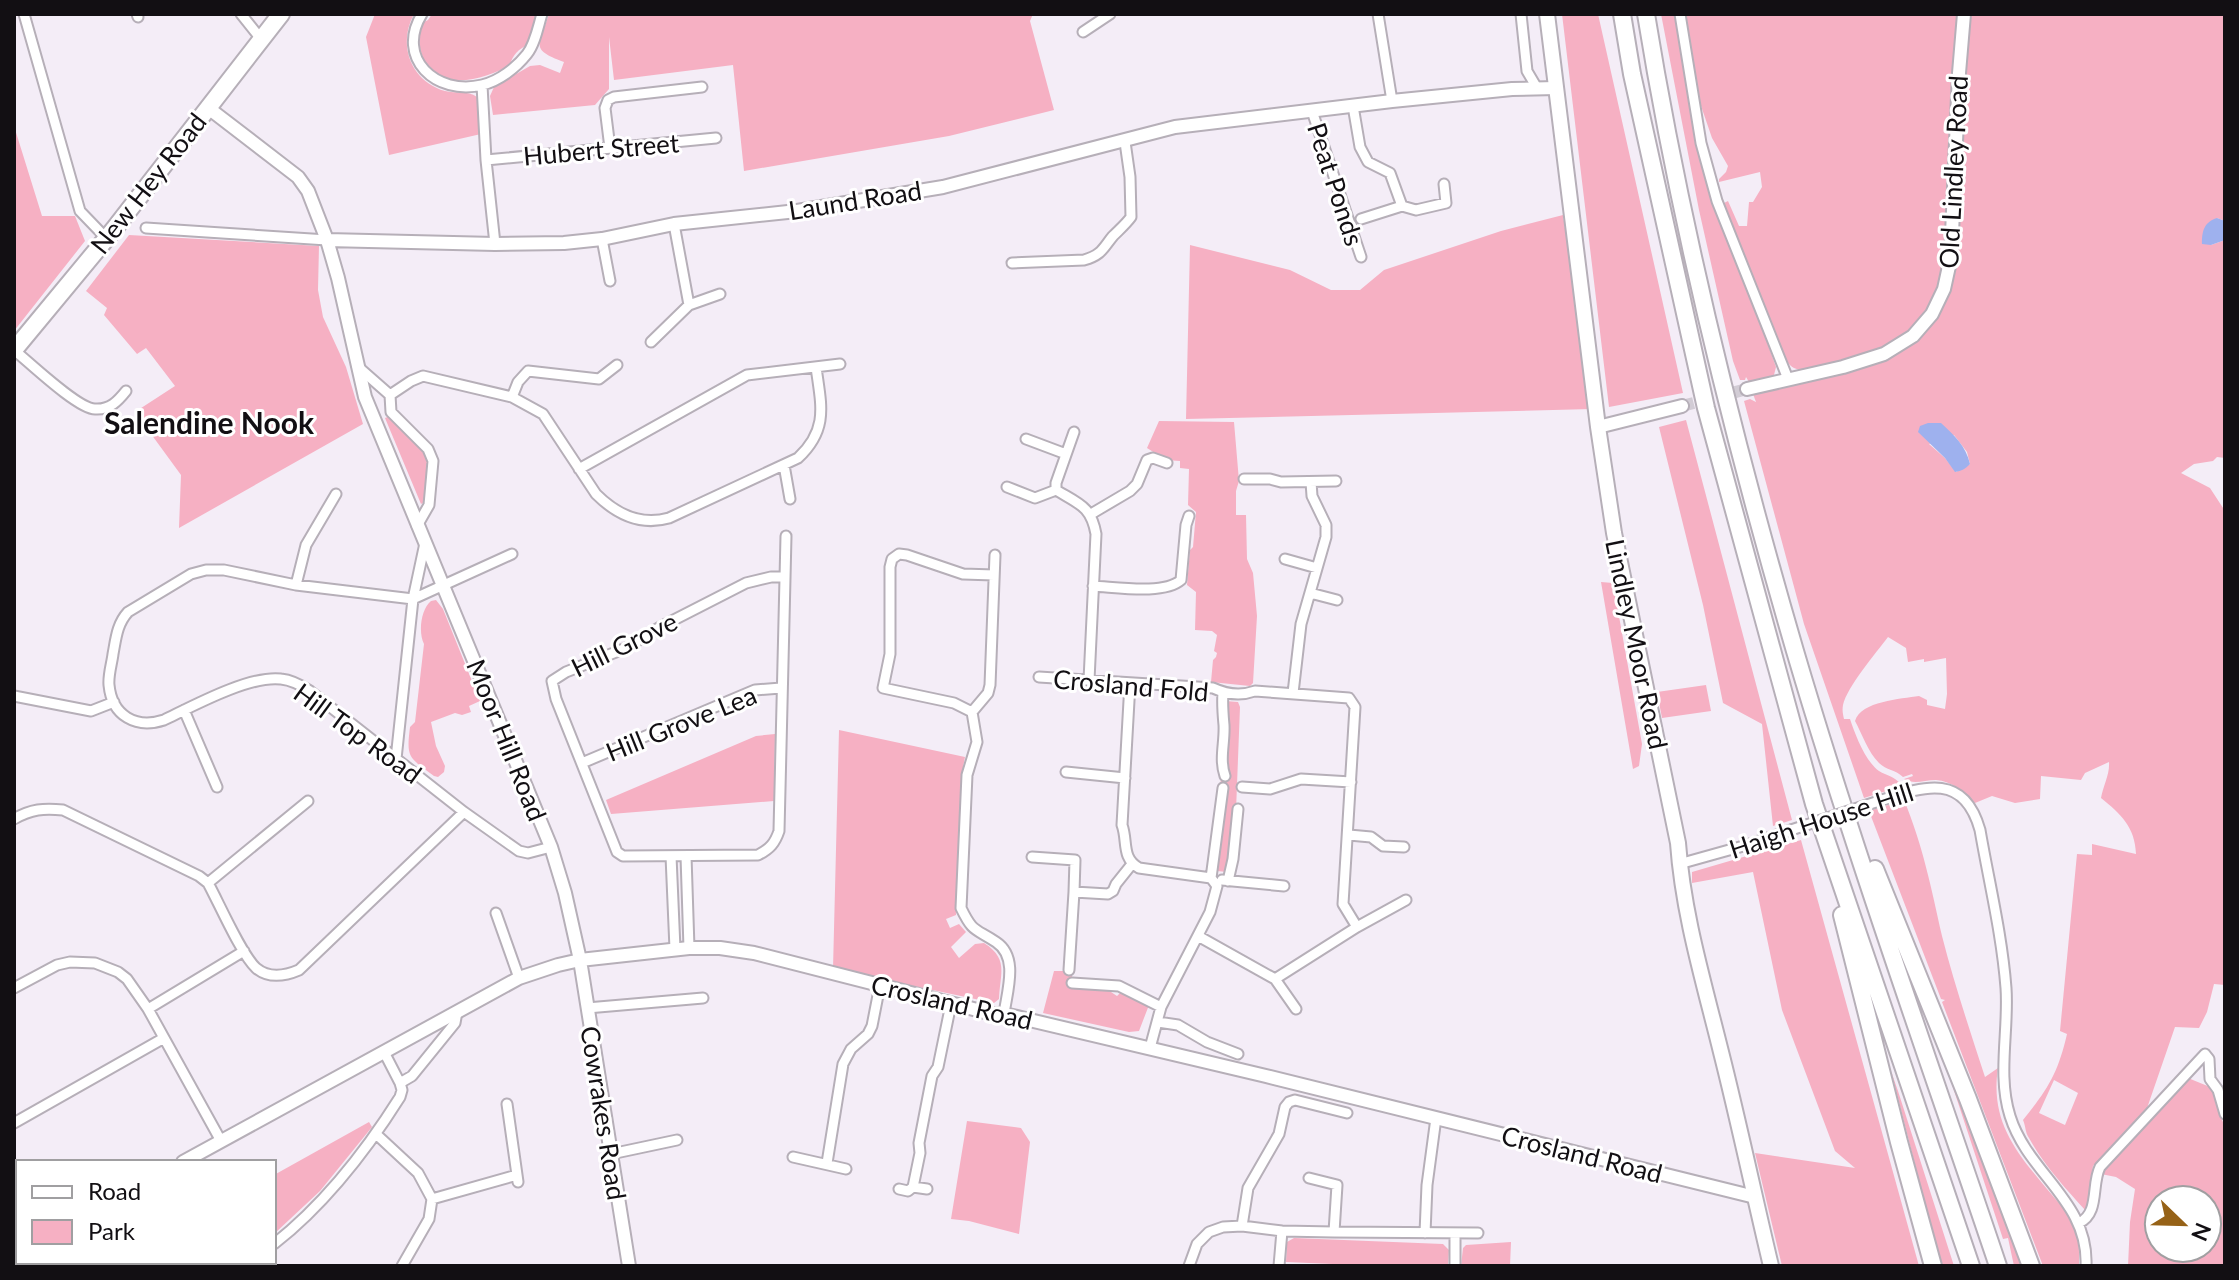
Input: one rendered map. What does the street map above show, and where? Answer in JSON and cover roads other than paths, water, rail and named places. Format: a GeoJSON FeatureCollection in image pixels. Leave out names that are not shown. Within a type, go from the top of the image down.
{"type":"FeatureCollection","features":[{"type":"Feature","properties":{"kind":"highway","name":"New Hey Road"},"geometry":{"type":"LineString","coordinates":[[14,350],[281,14]]}},
{"type":"Feature","properties":{"kind":"highway"},"geometry":{"type":"LineString","coordinates":[[1622,14],[1632,74],[1706,408],[1814,804],[1933,1266]]}},
{"type":"Feature","properties":{"kind":"highway"},"geometry":{"type":"LineString","coordinates":[[1646,14],[1690,239],[1733,422],[1795,650],[1998,1266]]}},
{"type":"Feature","properties":{"kind":"highway"},"geometry":{"type":"LineString","coordinates":[[1833,772],[1896,918],[2031,1266]]}},
{"type":"Feature","properties":{"kind":"highway"},"geometry":{"type":"LineString","coordinates":[[1814,804],[1971,1266]]}},
{"type":"Feature","properties":{"kind":"main road","name":"Lindley Moor Road"},"geometry":{"type":"LineString","coordinates":[[1547,14],[1614,533],[1678,843],[1695,950],[1771,1266]]}},
{"type":"Feature","properties":{"kind":"street"},"geometry":{"type":"LineString","coordinates":[[24,14],[80,211],[106,238]]}},
{"type":"Feature","properties":{"kind":"street"},"geometry":{"type":"LineString","coordinates":[[241,14],[261,39]]}},
{"type":"Feature","properties":{"kind":"street"},"geometry":{"type":"LineString","coordinates":[[422,14],[413,37],[418,63],[426,73],[451,85],[482,85],[510,71],[530,51],[542,14]]}},
{"type":"Feature","properties":{"kind":"street"},"geometry":{"type":"LineString","coordinates":[[1083,32],[1110,14]]}},
{"type":"Feature","properties":{"kind":"street"},"geometry":{"type":"LineString","coordinates":[[1378,14],[1392,101]]}},
{"type":"Feature","properties":{"kind":"street"},"geometry":{"type":"LineString","coordinates":[[1521,14],[1527,71],[1537,88]]}},
{"type":"Feature","properties":{"kind":"street"},"geometry":{"type":"LineString","coordinates":[[1680,14],[1701,143],[1717,201],[1788,379]]}},
{"type":"Feature","properties":{"kind":"street","name":"Old Lindley Road"},"geometry":{"type":"LineString","coordinates":[[1747,389],[1843,367],[1895,349],[1923,326],[1938,303],[1951,257],[1964,14]]}},
{"type":"Feature","properties":{"kind":"street"},"geometry":{"type":"LineString","coordinates":[[482,85],[495,244]]}},
{"type":"Feature","properties":{"kind":"street"},"geometry":{"type":"LineString","coordinates":[[610,148],[605,108],[608,100],[702,87]]}},
{"type":"Feature","properties":{"kind":"street","name":"Laund Road"},"geometry":{"type":"LineString","coordinates":[[146,228],[327,240],[564,243],[602,239],[674,224],[797,211],[943,187],[1175,127],[1392,101],[1556,88]]}},
{"type":"Feature","properties":{"kind":"street"},"geometry":{"type":"LineString","coordinates":[[1353,106],[1360,147],[1368,162],[1390,173],[1402,206]]}},
{"type":"Feature","properties":{"kind":"street","name":"Moor Hill Road"},"geometry":{"type":"LineString","coordinates":[[207,107],[298,177],[308,191],[338,278],[365,397],[551,847],[580,960]]}},
{"type":"Feature","properties":{"kind":"street","name":"Peat Ponds"},"geometry":{"type":"LineString","coordinates":[[1312,111],[1361,257]]}},
{"type":"Feature","properties":{"kind":"street","name":"Hubert Street"},"geometry":{"type":"LineString","coordinates":[[486,160],[716,138]]}},
{"type":"Feature","properties":{"kind":"street"},"geometry":{"type":"LineString","coordinates":[[1012,263],[1084,260],[1107,247],[1131,217],[1125,142]]}},
{"type":"Feature","properties":{"kind":"street"},"geometry":{"type":"LineString","coordinates":[[1361,219],[1402,206],[1416,210],[1446,203],[1444,184]]}},
{"type":"Feature","properties":{"kind":"street"},"geometry":{"type":"LineString","coordinates":[[674,224],[689,305]]}},
{"type":"Feature","properties":{"kind":"street"},"geometry":{"type":"LineString","coordinates":[[602,239],[610,281]]}},
{"type":"Feature","properties":{"kind":"street"},"geometry":{"type":"LineString","coordinates":[[651,342],[689,305],[720,294]]}},
{"type":"Feature","properties":{"kind":"street"},"geometry":{"type":"LineString","coordinates":[[14,350],[79,403],[93,410],[115,404],[126,391]]}},
{"type":"Feature","properties":{"kind":"street"},"geometry":{"type":"LineString","coordinates":[[579,469],[747,375],[840,364]]}},
{"type":"Feature","properties":{"kind":"street"},"geometry":{"type":"LineString","coordinates":[[512,397],[518,382],[528,371],[599,379],[617,365]]}},
{"type":"Feature","properties":{"kind":"street"},"geometry":{"type":"LineString","coordinates":[[357,366],[390,395],[391,412],[428,449],[433,461],[429,505],[417,526]]}},
{"type":"Feature","properties":{"kind":"street"},"geometry":{"type":"LineString","coordinates":[[390,395],[423,376],[512,397],[543,414],[606,505],[631,518],[658,521],[784,465],[811,446],[817,434],[821,408],[816,367]]}},
{"type":"Feature","properties":{"kind":"street"},"geometry":{"type":"LineString","coordinates":[[1598,427],[1682,406]]}},
{"type":"Feature","properties":{"kind":"street"},"geometry":{"type":"LineString","coordinates":[[1056,490],[1074,432]]}},
{"type":"Feature","properties":{"kind":"street"},"geometry":{"type":"LineString","coordinates":[[1026,439],[1066,454]]}},
{"type":"Feature","properties":{"kind":"street"},"geometry":{"type":"LineString","coordinates":[[1091,514],[1130,491],[1137,484],[1147,460],[1153,458],[1167,463]]}},
{"type":"Feature","properties":{"kind":"street"},"geometry":{"type":"LineString","coordinates":[[784,465],[790,499]]}},
{"type":"Feature","properties":{"kind":"street"},"geometry":{"type":"LineString","coordinates":[[1244,479],[1336,481]]}},
{"type":"Feature","properties":{"kind":"street"},"geometry":{"type":"LineString","coordinates":[[1293,693],[1301,624],[1326,537],[1326,525],[1312,496],[1311,482]]}},
{"type":"Feature","properties":{"kind":"street"},"geometry":{"type":"LineString","coordinates":[[1007,487],[1035,498],[1056,490]]}},
{"type":"Feature","properties":{"kind":"street"},"geometry":{"type":"LineString","coordinates":[[1056,490],[1091,514],[1096,534],[1089,680]]}},
{"type":"Feature","properties":{"kind":"street"},"geometry":{"type":"LineString","coordinates":[[296,585],[306,545],[336,494]]}},
{"type":"Feature","properties":{"kind":"street"},"geometry":{"type":"LineString","coordinates":[[1093,586],[1173,587],[1181,580],[1189,516]]}},
{"type":"Feature","properties":{"kind":"street","name":"Hill Grove"},"geometry":{"type":"LineString","coordinates":[[785,577],[746,583],[626,648],[566,672],[552,681],[556,699],[617,852],[630,857],[758,855],[775,842],[779,831],[786,536]]}},
{"type":"Feature","properties":{"kind":"street"},"geometry":{"type":"LineString","coordinates":[[396,759],[413,599],[425,543]]}},
{"type":"Feature","properties":{"kind":"street"},"geometry":{"type":"LineString","coordinates":[[14,696],[91,711],[114,702],[109,685],[115,642],[122,619],[128,612],[191,574],[224,570],[296,585],[413,599],[512,554]]}},
{"type":"Feature","properties":{"kind":"street"},"geometry":{"type":"LineString","coordinates":[[972,712],[954,703],[883,688],[890,654],[890,567],[892,559],[899,554],[963,574],[994,575]]}},
{"type":"Feature","properties":{"kind":"street"},"geometry":{"type":"LineString","coordinates":[[972,712],[988,693],[990,685],[995,555]]}},
{"type":"Feature","properties":{"kind":"street"},"geometry":{"type":"LineString","coordinates":[[1285,559],[1317,568]]}},
{"type":"Feature","properties":{"kind":"street"},"geometry":{"type":"LineString","coordinates":[[1310,593],[1337,600]]}},
{"type":"Feature","properties":{"kind":"street","name":"Crosland Fold"},"geometry":{"type":"LineString","coordinates":[[1039,677],[1213,688],[1223,693],[1246,694],[1255,691],[1349,698],[1355,707],[1343,904],[1357,927]]}},
{"type":"Feature","properties":{"kind":"street","name":"Hill Top Road"},"geometry":{"type":"LineString","coordinates":[[114,702],[132,722],[153,723],[249,682],[282,679],[310,691],[464,812],[519,851],[528,853],[551,847]]}},
{"type":"Feature","properties":{"kind":"street"},"geometry":{"type":"LineString","coordinates":[[1130,683],[1122,825],[1126,857],[1132,864],[1147,870],[1284,886]]}},
{"type":"Feature","properties":{"kind":"street","name":"Hill Grove Lea"},"geometry":{"type":"LineString","coordinates":[[582,763],[755,690],[781,688]]}},
{"type":"Feature","properties":{"kind":"street","name":"Crosland Fold"},"geometry":{"type":"LineString","coordinates":[[1223,693],[1221,766],[1225,776]]}},
{"type":"Feature","properties":{"kind":"street"},"geometry":{"type":"LineString","coordinates":[[184,710],[217,787]]}},
{"type":"Feature","properties":{"kind":"street"},"geometry":{"type":"LineString","coordinates":[[972,712],[977,742],[967,775],[961,908],[970,926],[999,944],[1007,954],[1010,972],[1004,1014]]}},
{"type":"Feature","properties":{"kind":"street"},"geometry":{"type":"LineString","coordinates":[[1066,772],[1125,778]]}},
{"type":"Feature","properties":{"kind":"street"},"geometry":{"type":"LineString","coordinates":[[1242,787],[1270,789],[1301,779],[1351,782]]}},
{"type":"Feature","properties":{"kind":"street"},"geometry":{"type":"LineString","coordinates":[[1150,1048],[1161,1007],[1210,912],[1216,892],[1213,880],[1223,788]]}},
{"type":"Feature","properties":{"kind":"street","name":"Haigh House Hill"},"geometry":{"type":"LineString","coordinates":[[1679,864],[1747,845],[1917,788],[1939,788],[1957,795],[1969,806],[1980,830],[2005,974],[2004,1088],[2009,1112],[2025,1150],[2068,1204],[2079,1223],[2086,1247],[2086,1266]]}},
{"type":"Feature","properties":{"kind":"street"},"geometry":{"type":"LineString","coordinates":[[208,883],[308,801]]}},
{"type":"Feature","properties":{"kind":"street"},"geometry":{"type":"LineString","coordinates":[[14,819],[29,811],[45,808],[63,810],[199,876],[208,883],[257,969],[271,975],[287,975],[299,970],[464,812]]}},
{"type":"Feature","properties":{"kind":"street"},"geometry":{"type":"LineString","coordinates":[[1228,881],[1238,809]]}},
{"type":"Feature","properties":{"kind":"street"},"geometry":{"type":"LineString","coordinates":[[1349,835],[1371,837],[1383,846],[1404,847]]}},
{"type":"Feature","properties":{"kind":"street"},"geometry":{"type":"LineString","coordinates":[[671,856],[675,949]]}},
{"type":"Feature","properties":{"kind":"street"},"geometry":{"type":"LineString","coordinates":[[686,856],[689,948]]}},
{"type":"Feature","properties":{"kind":"street"},"geometry":{"type":"LineString","coordinates":[[1032,857],[1075,860],[1069,970]]}},
{"type":"Feature","properties":{"kind":"street"},"geometry":{"type":"LineString","coordinates":[[1074,892],[1108,894],[1132,864]]}},
{"type":"Feature","properties":{"kind":"street"},"geometry":{"type":"LineString","coordinates":[[1275,979],[1406,900]]}},
{"type":"Feature","properties":{"kind":"street"},"geometry":{"type":"LineString","coordinates":[[496,913],[519,978]]}},
{"type":"Feature","properties":{"kind":"street"},"geometry":{"type":"LineString","coordinates":[[1198,936],[1275,979],[1296,1009]]}},
{"type":"Feature","properties":{"kind":"street","name":"Crosland Road"},"geometry":{"type":"LineString","coordinates":[[187,1160],[519,978],[580,960],[675,949],[720,948],[754,953],[951,1004],[1150,1048],[1755,1197]]}},
{"type":"Feature","properties":{"kind":"street"},"geometry":{"type":"LineString","coordinates":[[148,1009],[244,951]]}},
{"type":"Feature","properties":{"kind":"street","name":"Cowrakes Road"},"geometry":{"type":"LineString","coordinates":[[580,960],[629,1266]]}},
{"type":"Feature","properties":{"kind":"street"},"geometry":{"type":"LineString","coordinates":[[14,988],[57,965],[70,962],[95,963],[127,979],[148,1009],[221,1141]]}},
{"type":"Feature","properties":{"kind":"street"},"geometry":{"type":"LineString","coordinates":[[1072,983],[1119,986],[1161,1007]]}},
{"type":"Feature","properties":{"kind":"street"},"geometry":{"type":"LineString","coordinates":[[827,1163],[843,1064],[851,1049],[868,1034],[872,1026],[880,985]]}},
{"type":"Feature","properties":{"kind":"street"},"geometry":{"type":"LineString","coordinates":[[587,1008],[703,998]]}},
{"type":"Feature","properties":{"kind":"street"},"geometry":{"type":"LineString","coordinates":[[899,1189],[908,1191],[913,1187],[932,1076],[938,1067],[951,1004]]}},
{"type":"Feature","properties":{"kind":"street"},"geometry":{"type":"LineString","coordinates":[[400,1083],[412,1076],[455,1023],[457,1012]]}},
{"type":"Feature","properties":{"kind":"street"},"geometry":{"type":"LineString","coordinates":[[1158,1022],[1178,1025],[1207,1042],[1238,1054]]}},
{"type":"Feature","properties":{"kind":"street"},"geometry":{"type":"LineString","coordinates":[[14,1123],[164,1038]]}},
{"type":"Feature","properties":{"kind":"street"},"geometry":{"type":"LineString","coordinates":[[276,1242],[321,1202],[376,1134],[400,1097],[400,1083],[384,1052]]}},
{"type":"Feature","properties":{"kind":"street"},"geometry":{"type":"LineString","coordinates":[[2079,1223],[2087,1220],[2091,1212],[2100,1167],[2205,1054],[2209,1059],[2210,1079],[2218,1090],[2225,1114]]}},
{"type":"Feature","properties":{"kind":"street"},"geometry":{"type":"LineString","coordinates":[[1242,1226],[1248,1188],[1279,1134],[1289,1102],[1295,1100],[1347,1113]]}},
{"type":"Feature","properties":{"kind":"street"},"geometry":{"type":"LineString","coordinates":[[432,1199],[518,1178],[507,1104]]}},
{"type":"Feature","properties":{"kind":"street"},"geometry":{"type":"LineString","coordinates":[[1425,1233],[1427,1185],[1436,1118]]}},
{"type":"Feature","properties":{"kind":"street"},"geometry":{"type":"LineString","coordinates":[[376,1134],[418,1173],[432,1199],[429,1219],[402,1266]]}},
{"type":"Feature","properties":{"kind":"street"},"geometry":{"type":"LineString","coordinates":[[611,1154],[677,1140]]}},
{"type":"Feature","properties":{"kind":"street"},"geometry":{"type":"LineString","coordinates":[[793,1157],[846,1169]]}},
{"type":"Feature","properties":{"kind":"street"},"geometry":{"type":"LineString","coordinates":[[1309,1178],[1337,1185],[1334,1232]]}},
{"type":"Feature","properties":{"kind":"street"},"geometry":{"type":"LineString","coordinates":[[913,1187],[927,1189]]}},
{"type":"Feature","properties":{"kind":"street"},"geometry":{"type":"LineString","coordinates":[[1189,1266],[1197,1244],[1209,1232],[1223,1227],[1282,1231],[1478,1233]]}},
{"type":"Feature","properties":{"kind":"street"},"geometry":{"type":"LineString","coordinates":[[1279,1266],[1282,1231]]}},
{"type":"Feature","properties":{"kind":"street"},"geometry":{"type":"LineString","coordinates":[[1455,1234],[1455,1266]]}},
{"type":"Feature","properties":{"kind":"water"},"geometry":{"type":"Polygon","coordinates":[[[2217,218],[2225,221],[2225,240],[2211,245],[2202,244],[2205,228],[2217,218]]]}},
{"type":"Feature","properties":{"kind":"water"},"geometry":{"type":"Polygon","coordinates":[[[1941,423],[1962,446],[1970,464],[1955,472],[1918,432],[1920,426],[1941,423]]]}},
{"type":"Feature","properties":{"kind":"tunnel"},"geometry":{"type":"LineString","coordinates":[[1682,406],[1747,389]]}},
{"type":"Feature","properties":{"kind":"district","name":"Salendine Nook"},"geometry":{"type":"Point","coordinates":[209,422]}}]}
